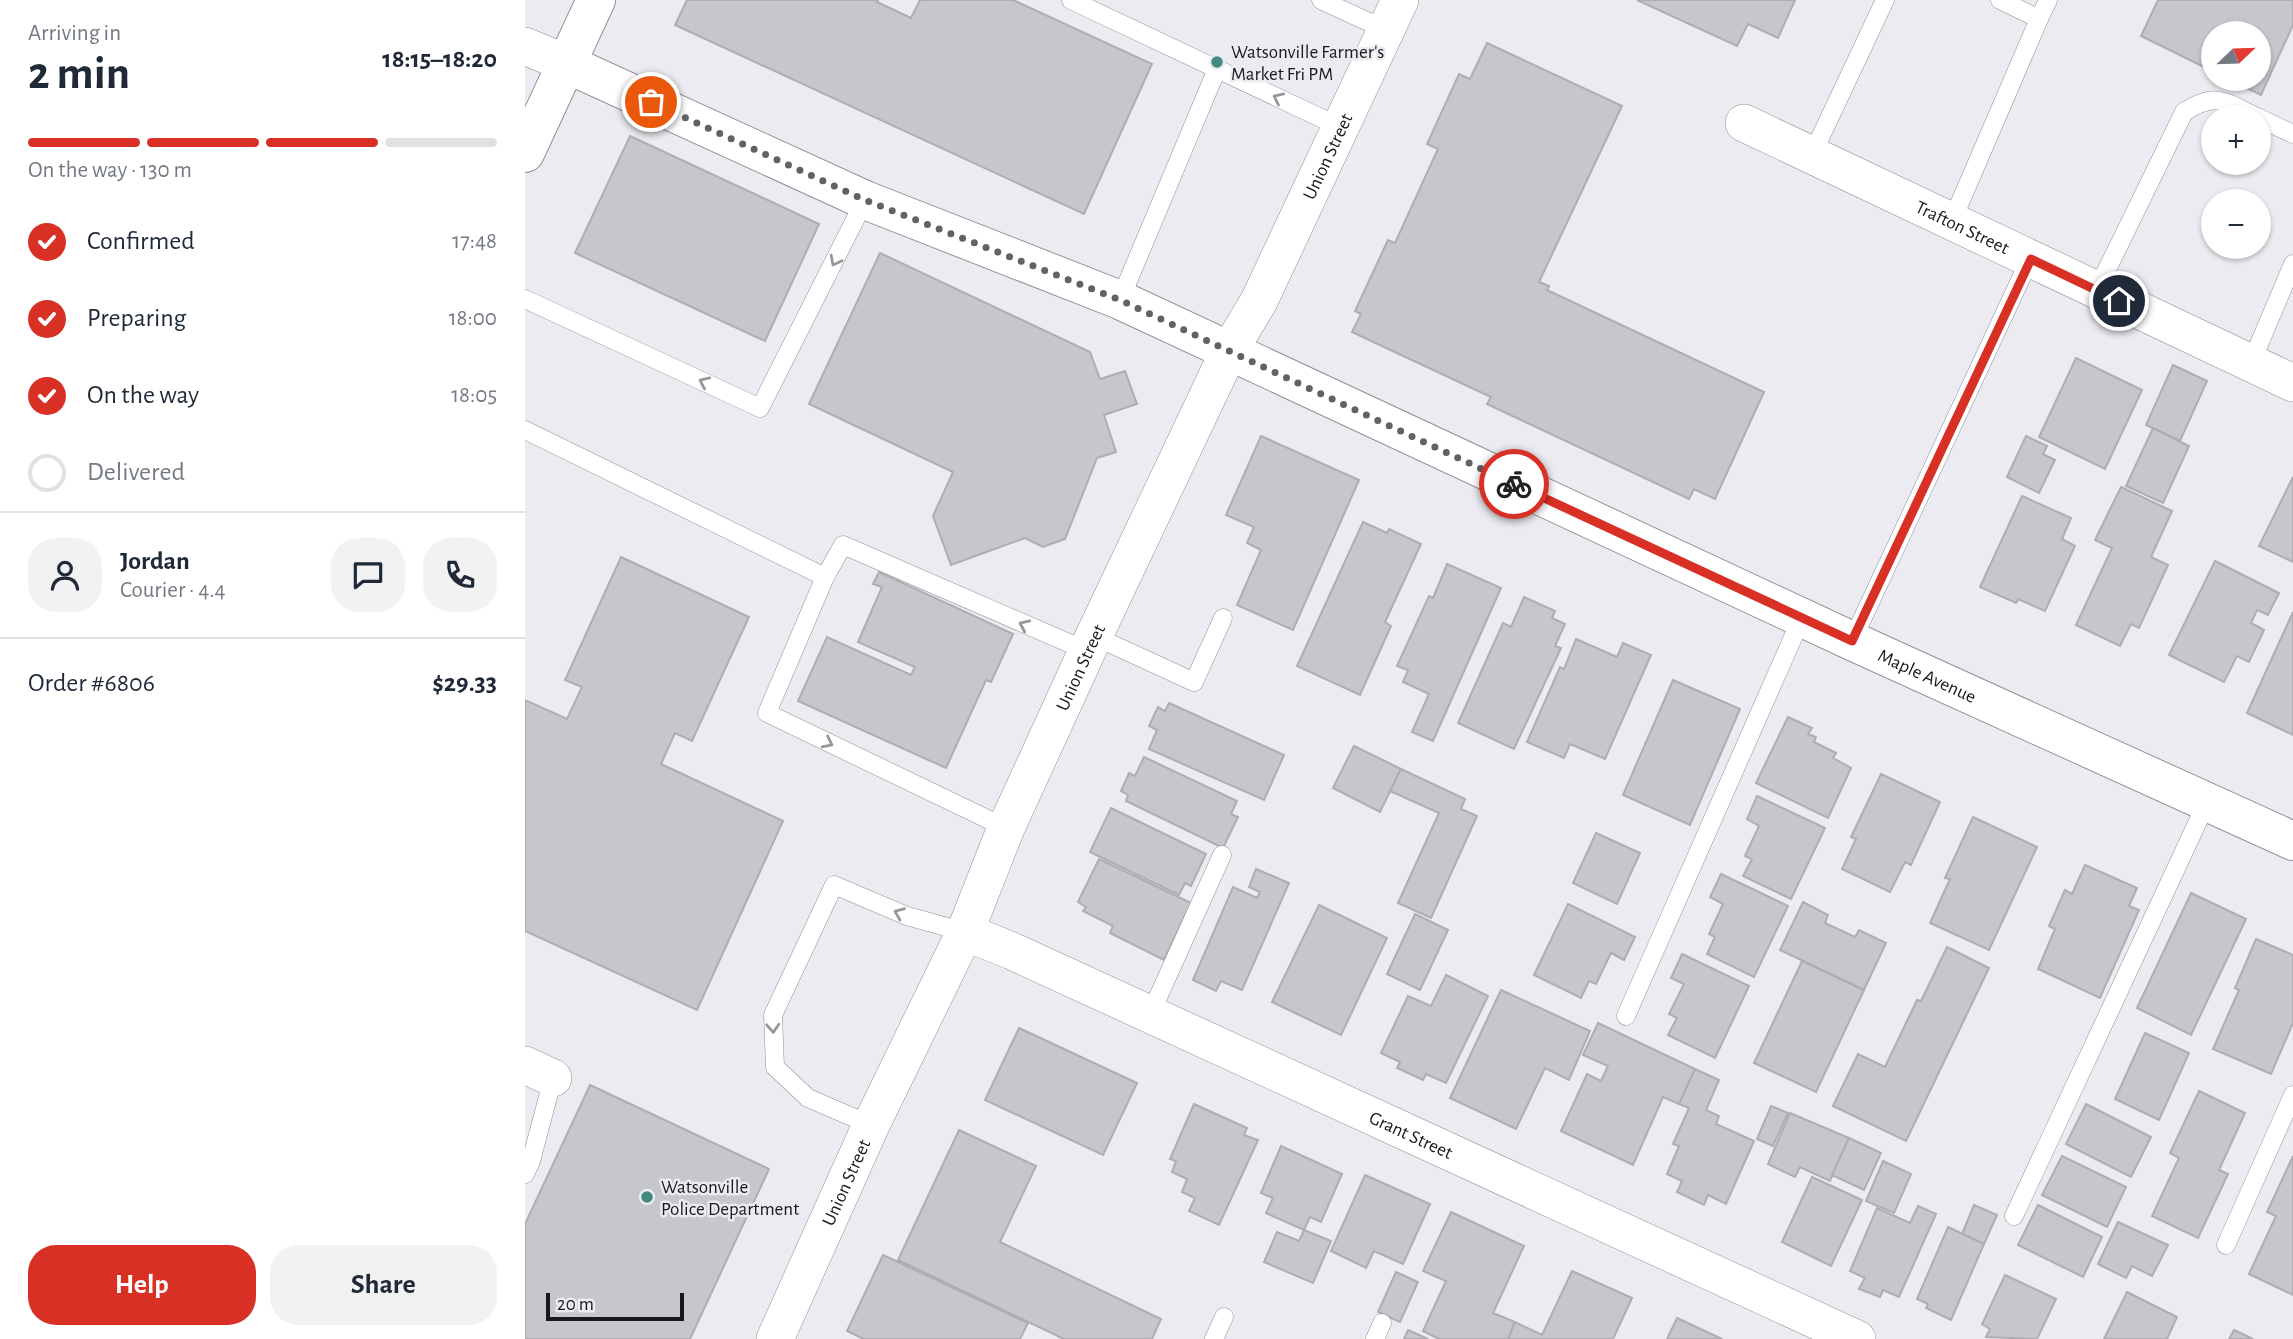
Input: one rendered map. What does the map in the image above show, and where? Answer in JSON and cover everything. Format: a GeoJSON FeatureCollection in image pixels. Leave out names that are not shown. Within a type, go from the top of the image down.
{"type":"FeatureCollection","features":[{"type":"Feature","properties":{"kind":"street"},"geometry":{"type":"LineString","coordinates":[[525,153],[596,0]]}},
{"type":"Feature","properties":{"kind":"street","name":"Union Street"},"geometry":{"type":"LineString","coordinates":[[781,1334],[871,1125],[965,932],[1006,828],[1091,644],[1229,351],[1259,301],[1393,15]]}},
{"type":"Feature","properties":{"kind":"street"},"geometry":{"type":"LineString","coordinates":[[525,46],[565,63]]}},
{"type":"Feature","properties":{"kind":"street","name":"Maple Avenue"},"geometry":{"type":"LineString","coordinates":[[565,63],[865,200],[1120,300],[1852,641],[2293,841]]}},
{"type":"Feature","properties":{"kind":"street","name":"Trafton Street"},"geometry":{"type":"LineString","coordinates":[[1744,123],[2293,383]]}},
{"type":"Feature","properties":{"kind":"street","name":"Grant Street"},"geometry":{"type":"LineString","coordinates":[[965,932],[1857,1339]]}},
{"type":"Feature","properties":{"kind":"lane"},"geometry":{"type":"LineString","coordinates":[[1071,0],[1340,127]]}},
{"type":"Feature","properties":{"kind":"lane"},"geometry":{"type":"LineString","coordinates":[[1321,0],[1393,15]]}},
{"type":"Feature","properties":{"kind":"lane"},"geometry":{"type":"LineString","coordinates":[[1812,155],[1885,0]]}},
{"type":"Feature","properties":{"kind":"lane"},"geometry":{"type":"LineString","coordinates":[[2000,0],[2039,19]]}},
{"type":"Feature","properties":{"kind":"lane"},"geometry":{"type":"LineString","coordinates":[[1952,221],[2048,0]]}},
{"type":"Feature","properties":{"kind":"lane"},"geometry":{"type":"LineString","coordinates":[[1120,300],[1217,69]]}},
{"type":"Feature","properties":{"kind":"lane"},"geometry":{"type":"LineString","coordinates":[[2097,290],[2184,112],[2203,101],[2219,100],[2230,105]]}},
{"type":"Feature","properties":{"kind":"lane"},"geometry":{"type":"LineString","coordinates":[[2271,124],[2293,134]]}},
{"type":"Feature","properties":{"kind":"lane"},"geometry":{"type":"LineString","coordinates":[[525,299],[760,408],[865,200]]}},
{"type":"Feature","properties":{"kind":"lane"},"geometry":{"type":"LineString","coordinates":[[1852,641],[2031,259]]}},
{"type":"Feature","properties":{"kind":"lane"},"geometry":{"type":"LineString","coordinates":[[2251,363],[2293,264]]}},
{"type":"Feature","properties":{"kind":"lane"},"geometry":{"type":"LineString","coordinates":[[525,430],[825,577]]}},
{"type":"Feature","properties":{"kind":"lane"},"geometry":{"type":"LineString","coordinates":[[1006,828],[767,713],[825,577],[843,545],[1194,682],[1223,618]]}},
{"type":"Feature","properties":{"kind":"lane"},"geometry":{"type":"LineString","coordinates":[[1626,1016],[1802,617]]}},
{"type":"Feature","properties":{"kind":"lane"},"geometry":{"type":"LineString","coordinates":[[2014,1216],[2207,802]]}},
{"type":"Feature","properties":{"kind":"lane"},"geometry":{"type":"LineString","coordinates":[[1150,1015],[1222,855]]}},
{"type":"Feature","properties":{"kind":"lane"},"geometry":{"type":"LineString","coordinates":[[871,1125],[808,1098],[775,1067],[773,1015],[834,885],[907,916],[965,932]]}},
{"type":"Feature","properties":{"kind":"lane"},"geometry":{"type":"LineString","coordinates":[[525,1174],[531,1161],[539,1072]]}},
{"type":"Feature","properties":{"kind":"lane"},"geometry":{"type":"LineString","coordinates":[[2226,1245],[2293,1095]]}},
{"type":"Feature","properties":{"kind":"lane"},"geometry":{"type":"LineString","coordinates":[[1214,1339],[1224,1317]]}},
{"type":"Feature","properties":{"kind":"building"},"geometry":{"type":"Polygon","coordinates":[[[687,0],[878,0],[877,2],[911,18],[920,0],[1013,0],[1152,64],[1084,214],[675,25],[687,0]]]}},
{"type":"Feature","properties":{"kind":"building"},"geometry":{"type":"Polygon","coordinates":[[[1637,0],[1795,0],[1778,38],[1748,24],[1737,46],[1637,0]]]}},
{"type":"Feature","properties":{"kind":"building"},"geometry":{"type":"Polygon","coordinates":[[[2158,0],[2293,0],[2293,25],[2271,73],[2271,21],[2201,21],[2201,66],[2141,36],[2158,0]]]}},
{"type":"Feature","properties":{"kind":"building"},"geometry":{"type":"Polygon","coordinates":[[[1487,43],[1622,106],[1539,282],[1549,286],[1547,290],[1764,392],[1715,499],[1694,489],[1689,499],[1487,404],[1491,397],[1352,332],[1361,314],[1355,311],[1388,240],[1395,243],[1438,149],[1427,144],[1459,74],[1470,79],[1487,43]]]}},
{"type":"Feature","properties":{"kind":"building"},"geometry":{"type":"Polygon","coordinates":[[[630,136],[819,224],[765,341],[575,253],[630,136]]]}},
{"type":"Feature","properties":{"kind":"building"},"geometry":{"type":"Polygon","coordinates":[[[880,253],[1090,352],[1100,379],[1125,371],[1137,404],[1104,415],[1116,452],[1097,458],[1065,539],[1043,547],[1025,538],[951,565],[933,516],[953,472],[809,404],[880,253]]]}},
{"type":"Feature","properties":{"kind":"building"},"geometry":{"type":"Polygon","coordinates":[[[2076,358],[2142,390],[2105,469],[2039,437],[2076,358]]]}},
{"type":"Feature","properties":{"kind":"building"},"geometry":{"type":"Polygon","coordinates":[[[2173,365],[2207,381],[2180,441],[2146,425],[2173,365]]]}},
{"type":"Feature","properties":{"kind":"building"},"geometry":{"type":"Polygon","coordinates":[[[2153,428],[2189,446],[2163,503],[2126,486],[2153,428]]]}},
{"type":"Feature","properties":{"kind":"building"},"geometry":{"type":"Polygon","coordinates":[[[1261,436],[1359,480],[1293,630],[1237,605],[1261,550],[1247,543],[1254,527],[1226,515],[1261,436]]]}},
{"type":"Feature","properties":{"kind":"building"},"geometry":{"type":"Polygon","coordinates":[[[2026,436],[2047,446],[2043,454],[2055,460],[2039,493],[2007,477],[2026,436]]]}},
{"type":"Feature","properties":{"kind":"building"},"geometry":{"type":"Polygon","coordinates":[[[2293,477],[2293,562],[2259,546],[2293,477]]]}},
{"type":"Feature","properties":{"kind":"building"},"geometry":{"type":"Polygon","coordinates":[[[2121,487],[2172,511],[2151,557],[2168,565],[2139,628],[2131,624],[2120,646],[2076,625],[2112,548],[2095,540],[2121,487]]]}},
{"type":"Feature","properties":{"kind":"building"},"geometry":{"type":"Polygon","coordinates":[[[2022,496],[2071,518],[2062,539],[2075,546],[2045,611],[2018,599],[2016,603],[1980,587],[2022,496]]]}},
{"type":"Feature","properties":{"kind":"building"},"geometry":{"type":"Polygon","coordinates":[[[1363,522],[1387,533],[1389,529],[1421,544],[1385,622],[1391,626],[1360,695],[1297,666],[1363,522]]]}},
{"type":"Feature","properties":{"kind":"building"},"geometry":{"type":"Polygon","coordinates":[[[621,557],[749,617],[692,741],[675,733],[661,764],[783,821],[697,1010],[525,931],[525,700],[567,719],[582,687],[565,680],[621,557]]]}},
{"type":"Feature","properties":{"kind":"building"},"geometry":{"type":"Polygon","coordinates":[[[2215,561],[2279,593],[2268,615],[2257,610],[2251,623],[2264,630],[2249,662],[2237,656],[2224,682],[2169,655],[2215,561]]]}},
{"type":"Feature","properties":{"kind":"building"},"geometry":{"type":"Polygon","coordinates":[[[1447,564],[1501,588],[1433,741],[1412,732],[1429,694],[1403,682],[1408,670],[1397,666],[1429,596],[1433,598],[1447,564]]]}},
{"type":"Feature","properties":{"kind":"building"},"geometry":{"type":"Polygon","coordinates":[[[879,572],[1013,634],[991,682],[986,680],[946,768],[798,701],[827,637],[911,675],[915,667],[858,642],[882,587],[873,584],[879,572]]]}},
{"type":"Feature","properties":{"kind":"building"},"geometry":{"type":"Polygon","coordinates":[[[1524,597],[1555,611],[1552,618],[1565,624],[1555,646],[1561,648],[1514,749],[1458,723],[1503,623],[1511,627],[1524,597]]]}},
{"type":"Feature","properties":{"kind":"building"},"geometry":{"type":"Polygon","coordinates":[[[2293,612],[2293,735],[2247,713],[2293,612]]]}},
{"type":"Feature","properties":{"kind":"building"},"geometry":{"type":"Polygon","coordinates":[[[1576,639],[1617,657],[1623,643],[1651,655],[1605,759],[1570,744],[1564,758],[1527,742],[1560,667],[1564,669],[1576,639]]]}},
{"type":"Feature","properties":{"kind":"building"},"geometry":{"type":"Polygon","coordinates":[[[1673,680],[1740,709],[1690,825],[1623,795],[1673,680]]]}},
{"type":"Feature","properties":{"kind":"building"},"geometry":{"type":"Polygon","coordinates":[[[1169,703],[1284,755],[1264,800],[1149,749],[1157,730],[1149,726],[1158,707],[1165,711],[1169,703]]]}},
{"type":"Feature","properties":{"kind":"building"},"geometry":{"type":"Polygon","coordinates":[[[1788,717],[1812,728],[1808,734],[1816,737],[1814,742],[1836,753],[1833,758],[1851,768],[1828,818],[1756,783],[1788,717]]]}},
{"type":"Feature","properties":{"kind":"building"},"geometry":{"type":"Polygon","coordinates":[[[1354,746],[1401,769],[1380,812],[1333,788],[1354,746]]]}},
{"type":"Feature","properties":{"kind":"building"},"geometry":{"type":"Polygon","coordinates":[[[1144,757],[1237,801],[1231,814],[1238,817],[1223,848],[1126,801],[1128,795],[1121,791],[1129,773],[1135,776],[1144,757]]]}},
{"type":"Feature","properties":{"kind":"building"},"geometry":{"type":"Polygon","coordinates":[[[1401,769],[1465,799],[1461,809],[1477,816],[1431,918],[1398,903],[1439,813],[1390,791],[1401,769]]]}},
{"type":"Feature","properties":{"kind":"building"},"geometry":{"type":"Polygon","coordinates":[[[1881,774],[1940,802],[1911,865],[1905,862],[1890,892],[1842,869],[1856,839],[1851,837],[1881,774]]]}},
{"type":"Feature","properties":{"kind":"building"},"geometry":{"type":"Polygon","coordinates":[[[1757,796],[1825,828],[1791,899],[1743,876],[1752,859],[1745,856],[1759,826],[1747,819],[1757,796]]]}},
{"type":"Feature","properties":{"kind":"building"},"geometry":{"type":"Polygon","coordinates":[[[1111,808],[1206,854],[1191,886],[1185,883],[1179,895],[1090,852],[1111,808]]]}},
{"type":"Feature","properties":{"kind":"building"},"geometry":{"type":"Polygon","coordinates":[[[1973,817],[2037,847],[1989,950],[1930,923],[1950,879],[1945,878],[1973,817]]]}},
{"type":"Feature","properties":{"kind":"building"},"geometry":{"type":"Polygon","coordinates":[[[1596,833],[1640,853],[1617,904],[1573,883],[1596,833]]]}},
{"type":"Feature","properties":{"kind":"building"},"geometry":{"type":"Polygon","coordinates":[[[1099,859],[1191,903],[1164,960],[1110,933],[1113,926],[1083,911],[1086,907],[1078,902],[1099,859]]]}},
{"type":"Feature","properties":{"kind":"building"},"geometry":{"type":"Polygon","coordinates":[[[2085,865],[2137,888],[2129,906],[2139,910],[2100,998],[2038,969],[2055,929],[2049,926],[2065,890],[2072,894],[2085,865]]]}},
{"type":"Feature","properties":{"kind":"building"},"geometry":{"type":"Polygon","coordinates":[[[1256,869],[1289,883],[1242,990],[1221,981],[1216,991],[1193,980],[1233,887],[1257,898],[1260,892],[1249,887],[1256,869]]]}},
{"type":"Feature","properties":{"kind":"building"},"geometry":{"type":"Polygon","coordinates":[[[1721,874],[1788,906],[1754,977],[1707,954],[1715,937],[1709,934],[1723,904],[1710,897],[1721,874]]]}},
{"type":"Feature","properties":{"kind":"building"},"geometry":{"type":"Polygon","coordinates":[[[2191,893],[2246,919],[2191,1035],[2137,1008],[2191,893]]]}},
{"type":"Feature","properties":{"kind":"building"},"geometry":{"type":"Polygon","coordinates":[[[1803,902],[1828,915],[1825,923],[1855,937],[1859,930],[1886,943],[1864,990],[1780,950],[1803,902]]]}},
{"type":"Feature","properties":{"kind":"building"},"geometry":{"type":"Polygon","coordinates":[[[1568,904],[1635,937],[1624,960],[1611,953],[1596,984],[1589,981],[1581,998],[1534,975],[1568,904]]]}},
{"type":"Feature","properties":{"kind":"building"},"geometry":{"type":"Polygon","coordinates":[[[1319,905],[1387,938],[1341,1035],[1272,1002],[1319,905]]]}},
{"type":"Feature","properties":{"kind":"building"},"geometry":{"type":"Polygon","coordinates":[[[1415,914],[1448,930],[1420,990],[1387,974],[1415,914]]]}},
{"type":"Feature","properties":{"kind":"building"},"geometry":{"type":"Polygon","coordinates":[[[2256,939],[2293,955],[2293,1023],[2271,1074],[2213,1049],[2239,990],[2235,988],[2256,939]]]}},
{"type":"Feature","properties":{"kind":"building"},"geometry":{"type":"Polygon","coordinates":[[[1947,947],[1989,968],[1906,1141],[1833,1106],[1858,1054],[1885,1067],[1917,1000],[1921,1001],[1947,947]]]}},
{"type":"Feature","properties":{"kind":"building"},"geometry":{"type":"Polygon","coordinates":[[[1682,954],[1749,986],[1715,1058],[1668,1035],[1677,1018],[1669,1014],[1684,984],[1671,978],[1682,954]]]}},
{"type":"Feature","properties":{"kind":"building"},"geometry":{"type":"Polygon","coordinates":[[[1802,961],[1864,990],[1816,1092],[1754,1063],[1802,961]]]}},
{"type":"Feature","properties":{"kind":"building"},"geometry":{"type":"Polygon","coordinates":[[[1446,975],[1488,996],[1446,1083],[1426,1074],[1423,1080],[1397,1068],[1400,1062],[1381,1053],[1408,996],[1431,1006],[1446,975]]]}},
{"type":"Feature","properties":{"kind":"building"},"geometry":{"type":"Polygon","coordinates":[[[1501,990],[1590,1031],[1569,1080],[1545,1068],[1516,1129],[1450,1098],[1501,990]]]}},
{"type":"Feature","properties":{"kind":"building"},"geometry":{"type":"Polygon","coordinates":[[[1598,1023],[1695,1069],[1679,1104],[1663,1097],[1633,1165],[1561,1131],[1587,1074],[1601,1081],[1608,1066],[1583,1055],[1598,1023]]]}},
{"type":"Feature","properties":{"kind":"building"},"geometry":{"type":"Polygon","coordinates":[[[1019,1028],[1137,1083],[1103,1155],[985,1100],[1019,1028]]]}},
{"type":"Feature","properties":{"kind":"building"},"geometry":{"type":"Polygon","coordinates":[[[2145,1033],[2189,1053],[2159,1120],[2115,1099],[2145,1033]]]}},
{"type":"Feature","properties":{"kind":"building"},"geometry":{"type":"Polygon","coordinates":[[[1695,1069],[1719,1080],[1706,1110],[1719,1116],[1716,1124],[1754,1141],[1726,1204],[1708,1195],[1704,1205],[1677,1192],[1682,1181],[1667,1174],[1679,1146],[1673,1144],[1689,1108],[1679,1104],[1695,1069]]]}},
{"type":"Feature","properties":{"kind":"building","name":"Watsonville Police Department"},"geometry":{"type":"Polygon","coordinates":[[[590,1085],[769,1169],[690,1339],[525,1339],[525,1224],[590,1085]]]}},
{"type":"Feature","properties":{"kind":"building"},"geometry":{"type":"Polygon","coordinates":[[[2199,1091],[2245,1113],[2219,1170],[2228,1174],[2198,1238],[2152,1216],[2179,1158],[2170,1153],[2199,1091]]]}},
{"type":"Feature","properties":{"kind":"building"},"geometry":{"type":"Polygon","coordinates":[[[1194,1104],[1247,1128],[1244,1135],[1258,1140],[1219,1225],[1189,1211],[1195,1198],[1182,1192],[1187,1179],[1172,1172],[1176,1161],[1170,1159],[1194,1104]]]}},
{"type":"Feature","properties":{"kind":"building"},"geometry":{"type":"Polygon","coordinates":[[[2086,1104],[2151,1137],[2131,1177],[2066,1144],[2086,1104]]]}},
{"type":"Feature","properties":{"kind":"building"},"geometry":{"type":"Polygon","coordinates":[[[1771,1106],[1788,1113],[1773,1146],[1757,1139],[1771,1106]]]}},
{"type":"Feature","properties":{"kind":"building"},"geometry":{"type":"Polygon","coordinates":[[[1790,1113],[1849,1138],[1830,1181],[1800,1167],[1795,1177],[1768,1164],[1790,1113]]]}},
{"type":"Feature","properties":{"kind":"building"},"geometry":{"type":"Polygon","coordinates":[[[959,1130],[1036,1166],[1000,1242],[1161,1319],[1152,1339],[1064,1339],[898,1260],[959,1130]]]}},
{"type":"Feature","properties":{"kind":"building"},"geometry":{"type":"Polygon","coordinates":[[[1849,1138],[1881,1153],[1864,1190],[1832,1175],[1849,1138]]]}},
{"type":"Feature","properties":{"kind":"building"},"geometry":{"type":"Polygon","coordinates":[[[1281,1146],[1342,1174],[1321,1222],[1310,1217],[1304,1230],[1266,1213],[1273,1198],[1261,1193],[1281,1146]]]}},
{"type":"Feature","properties":{"kind":"building"},"geometry":{"type":"Polygon","coordinates":[[[2062,1156],[2126,1187],[2107,1227],[2042,1195],[2062,1156]]]}},
{"type":"Feature","properties":{"kind":"building"},"geometry":{"type":"Polygon","coordinates":[[[2293,1156],[2293,1295],[2249,1274],[2276,1216],[2267,1212],[2293,1156]]]}},
{"type":"Feature","properties":{"kind":"building"},"geometry":{"type":"Polygon","coordinates":[[[1883,1161],[1911,1174],[1894,1213],[1866,1201],[1883,1161]]]}},
{"type":"Feature","properties":{"kind":"building"},"geometry":{"type":"Polygon","coordinates":[[[1365,1175],[1430,1204],[1403,1264],[1374,1251],[1366,1268],[1331,1251],[1365,1175]]]}},
{"type":"Feature","properties":{"kind":"building"},"geometry":{"type":"Polygon","coordinates":[[[1812,1177],[1862,1200],[1831,1266],[1782,1242],[1812,1177]]]}},
{"type":"Feature","properties":{"kind":"building"},"geometry":{"type":"Polygon","coordinates":[[[1974,1205],[1997,1215],[1984,1244],[1962,1234],[1974,1205]]]}},
{"type":"Feature","properties":{"kind":"building"},"geometry":{"type":"Polygon","coordinates":[[[2038,1205],[2102,1237],[2083,1277],[2018,1245],[2038,1205]]]}},
{"type":"Feature","properties":{"kind":"building"},"geometry":{"type":"Polygon","coordinates":[[[1918,1206],[1936,1214],[1899,1297],[1883,1290],[1880,1297],[1859,1289],[1865,1278],[1850,1271],[1877,1208],[1910,1223],[1918,1206]]]}},
{"type":"Feature","properties":{"kind":"building"},"geometry":{"type":"Polygon","coordinates":[[[1451,1212],[1524,1246],[1493,1313],[1515,1322],[1508,1339],[1439,1339],[1423,1331],[1446,1281],[1423,1271],[1451,1212]]]}},
{"type":"Feature","properties":{"kind":"building"},"geometry":{"type":"Polygon","coordinates":[[[2118,1222],[2168,1245],[2152,1276],[2132,1266],[2126,1278],[2098,1264],[2118,1222]]]}},
{"type":"Feature","properties":{"kind":"building"},"geometry":{"type":"Polygon","coordinates":[[[1948,1227],[1984,1244],[1951,1320],[1926,1308],[1928,1304],[1917,1299],[1948,1227]]]}},
{"type":"Feature","properties":{"kind":"building"},"geometry":{"type":"Polygon","coordinates":[[[1304,1230],[1331,1241],[1313,1283],[1264,1262],[1277,1232],[1299,1241],[1304,1230]]]}},
{"type":"Feature","properties":{"kind":"building"},"geometry":{"type":"Polygon","coordinates":[[[883,1255],[1028,1323],[1020,1339],[864,1339],[847,1331],[883,1255]]]}},
{"type":"Feature","properties":{"kind":"building"},"geometry":{"type":"Polygon","coordinates":[[[1572,1271],[1632,1298],[1613,1339],[1508,1339],[1515,1322],[1542,1335],[1572,1271]]]}},
{"type":"Feature","properties":{"kind":"building"},"geometry":{"type":"Polygon","coordinates":[[[1396,1272],[1418,1282],[1400,1322],[1378,1312],[1396,1272]]]}},
{"type":"Feature","properties":{"kind":"building"},"geometry":{"type":"Polygon","coordinates":[[[2005,1275],[2056,1299],[2037,1339],[1986,1337],[1990,1329],[1982,1324],[2005,1275]]]}},
{"type":"Feature","properties":{"kind":"building"},"geometry":{"type":"Polygon","coordinates":[[[2127,1292],[2177,1317],[2167,1339],[2104,1339],[2127,1292]]]}},
{"type":"Feature","properties":{"kind":"building"},"geometry":{"type":"Polygon","coordinates":[[[1677,1318],[1722,1339],[1667,1339],[1677,1318]]]}},
{"type":"Feature","properties":{"kind":"building"},"geometry":{"type":"Polygon","coordinates":[[[1408,1330],[1428,1339],[1404,1339],[1408,1330]]]}},
{"type":"Feature","properties":{"kind":"building"},"geometry":{"type":"Polygon","coordinates":[[[2234,1330],[2253,1339],[2229,1339],[2234,1330]]]}},
{"type":"Feature","properties":{"kind":"way so far"},"geometry":{"type":"LineString","coordinates":[[651,102],[865,200],[1120,300],[1514,484]]}},
{"type":"Feature","properties":{"kind":"place","name":"Watsonville Farmer's Market Fri PM"},"geometry":{"type":"Point","coordinates":[1217,62]}},
{"type":"Feature","properties":{"kind":"place","name":"Watsonville Police Department"},"geometry":{"type":"Point","coordinates":[647,1197]}},
{"type":"Feature","properties":{"kind":"route"},"geometry":{"type":"LineString","coordinates":[[1514,484],[1852,641],[2031,259],[2119,301]]}}]}
